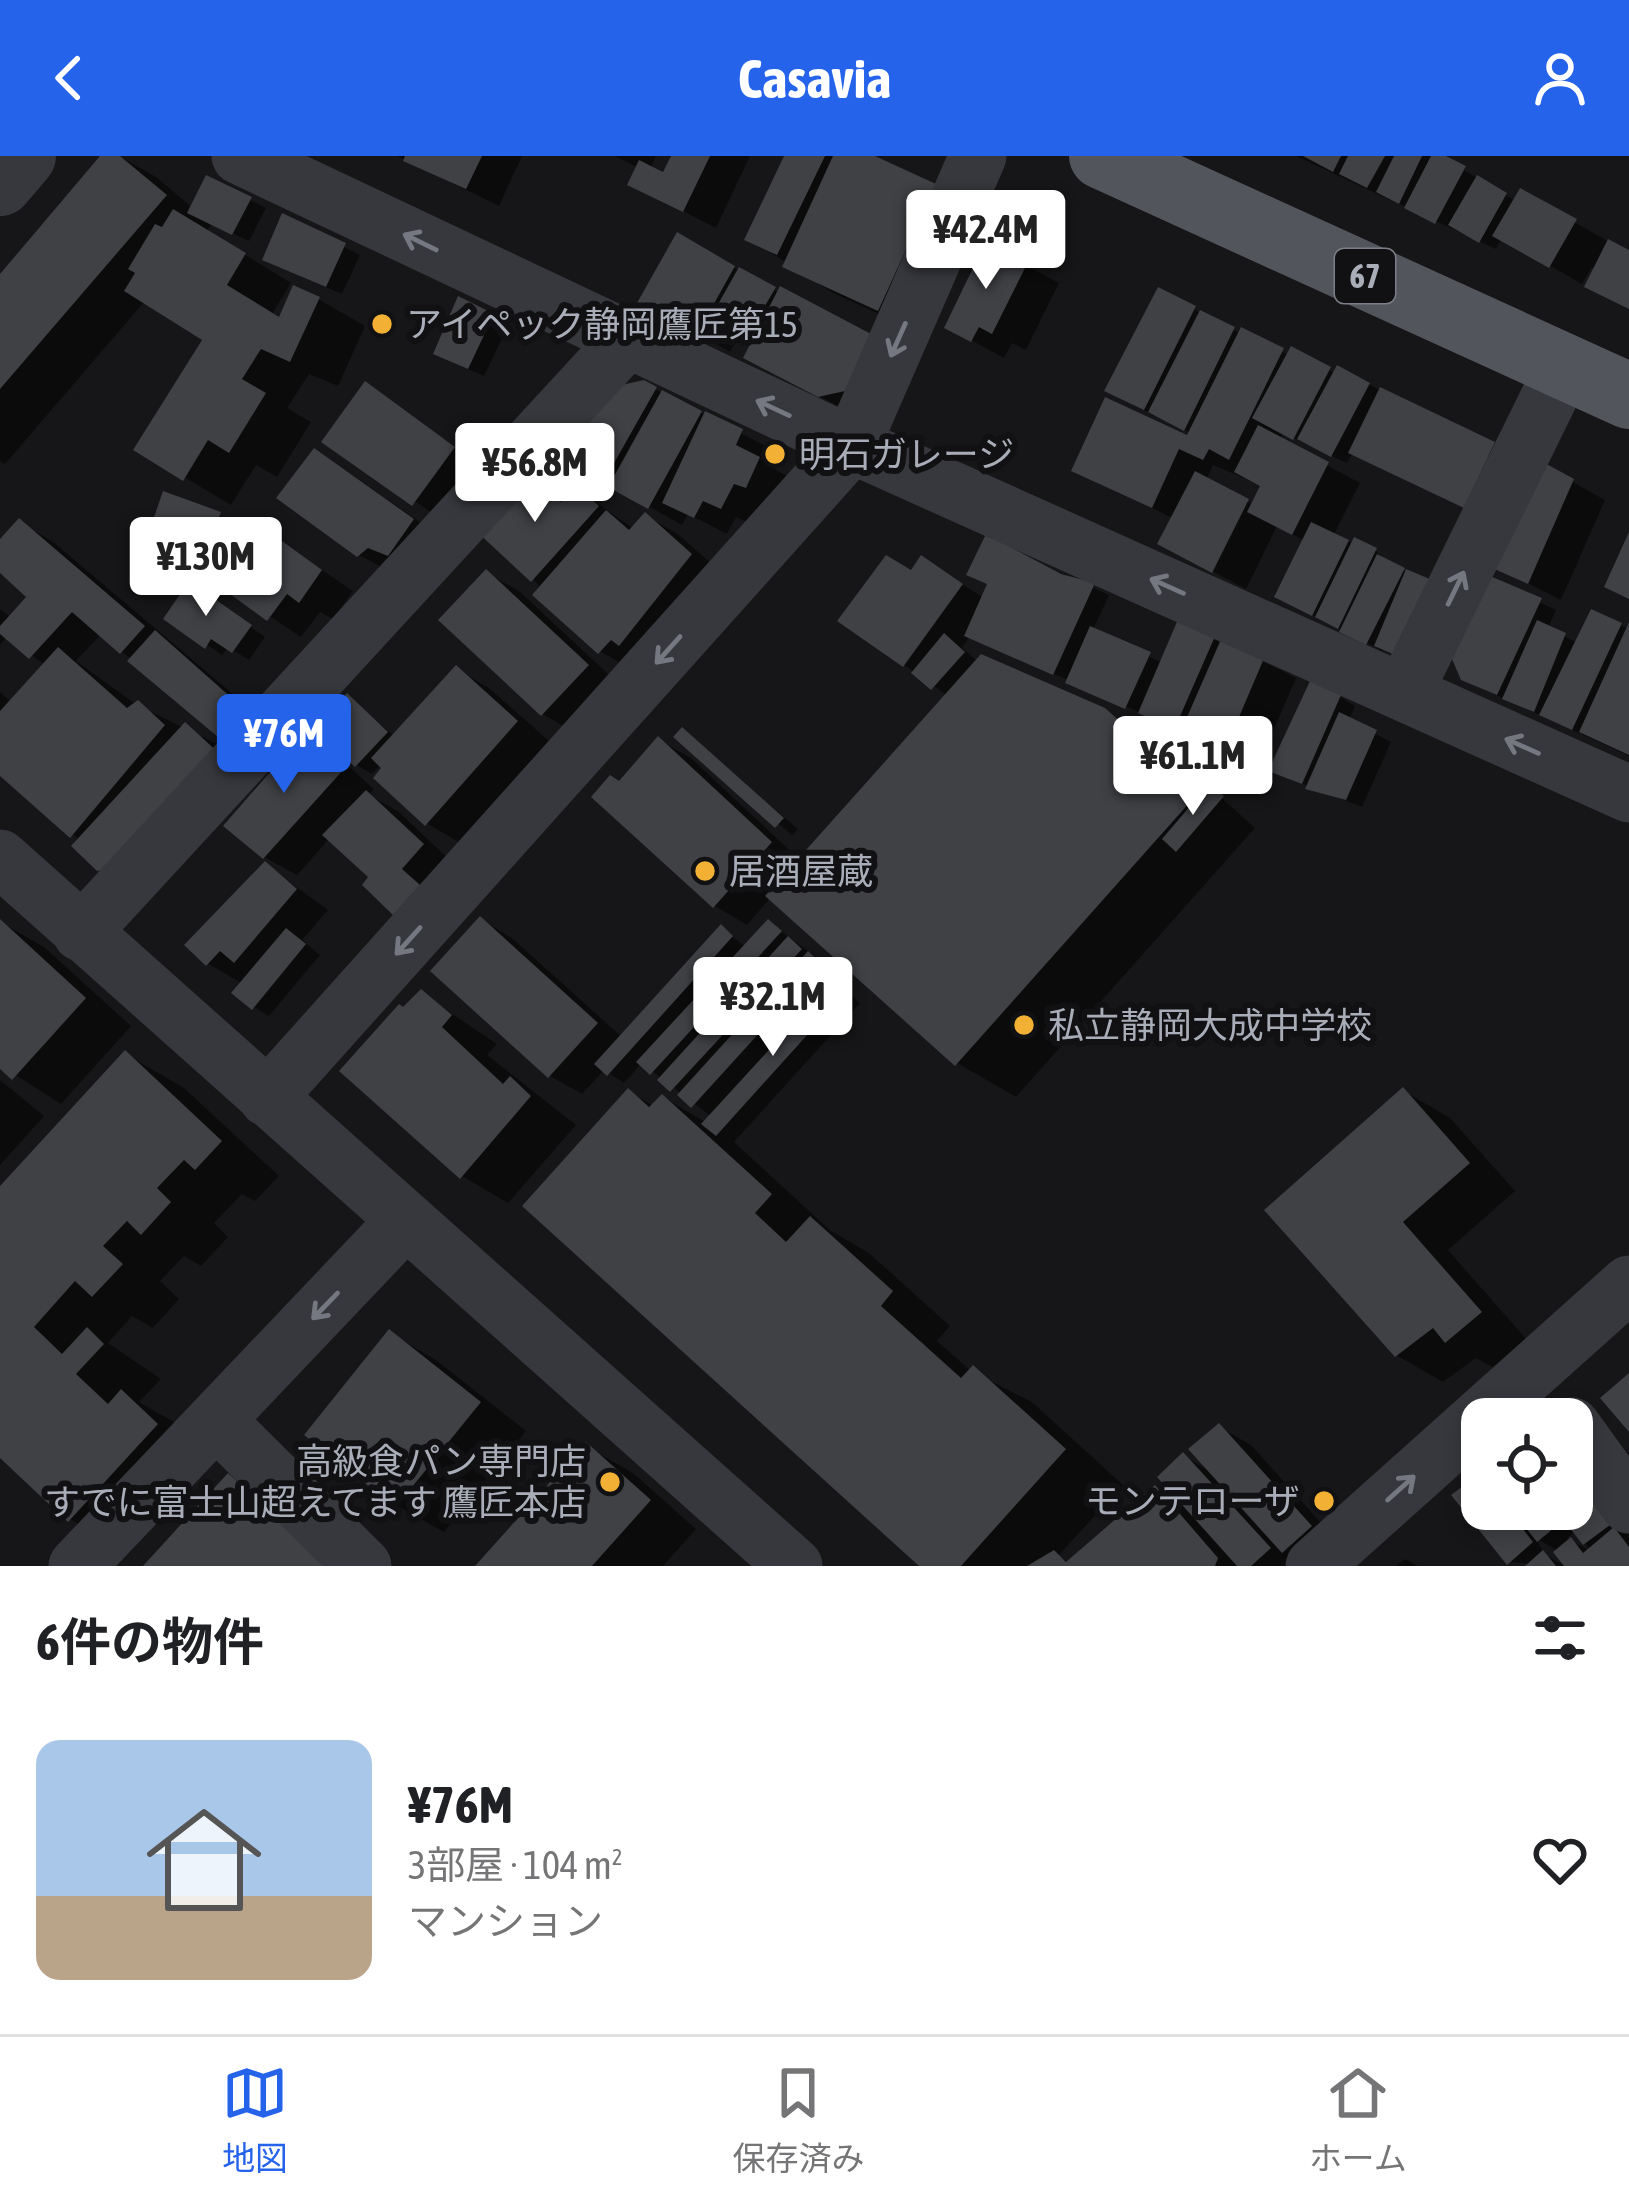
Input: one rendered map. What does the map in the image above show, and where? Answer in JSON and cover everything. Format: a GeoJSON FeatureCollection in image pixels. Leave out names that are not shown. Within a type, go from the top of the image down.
{"type":"FeatureCollection","features":[{"type":"Feature","properties":{"kind":"main road","name":"67"},"geometry":{"type":"LineString","coordinates":[[1102,156],[1629,396]]}},
{"type":"Feature","properties":{"kind":"street"},"geometry":{"type":"LineString","coordinates":[[240,156],[852,445],[1629,794]]}},
{"type":"Feature","properties":{"kind":"street"},"geometry":{"type":"LineString","coordinates":[[267,1098],[852,445],[979,156]]}},
{"type":"Feature","properties":{"kind":"street"},"geometry":{"type":"LineString","coordinates":[[81,933],[626,341]]}},
{"type":"Feature","properties":{"kind":"street"},"geometry":{"type":"LineString","coordinates":[[1404,693],[1564,368]]}},
{"type":"Feature","properties":{"kind":"street"},"geometry":{"type":"LineString","coordinates":[[0,858],[794,1566]]}},
{"type":"Feature","properties":{"kind":"street"},"geometry":{"type":"LineString","coordinates":[[77,1566],[405,1221]]}},
{"type":"Feature","properties":{"kind":"street"},"geometry":{"type":"LineString","coordinates":[[1314,1566],[1629,1284]]}},
{"type":"Feature","properties":{"kind":"street"},"geometry":{"type":"LineString","coordinates":[[1531,1370],[1551,1398]]}},
{"type":"Feature","properties":{"kind":"street"},"geometry":{"type":"LineString","coordinates":[[216,1420],[363,1566]]}},
{"type":"Feature","properties":{"kind":"street"},"geometry":{"type":"LineString","coordinates":[[1593,1455],[1629,1504]]}},
{"type":"Feature","properties":{"kind":"building"},"geometry":{"type":"Polygon","coordinates":[[[100,156],[120,156],[167,195],[0,389],[0,274],[100,156]]]}},
{"type":"Feature","properties":{"kind":"building"},"geometry":{"type":"Polygon","coordinates":[[[405,156],[482,156],[466,189],[403,161],[405,156]]]}},
{"type":"Feature","properties":{"kind":"building"},"geometry":{"type":"Polygon","coordinates":[[[671,156],[710,156],[683,212],[627,185],[639,160],[663,172],[671,156]]]}},
{"type":"Feature","properties":{"kind":"building"},"geometry":{"type":"Polygon","coordinates":[[[784,156],[825,156],[777,255],[744,240],[784,156]]]}},
{"type":"Feature","properties":{"kind":"building"},"geometry":{"type":"Polygon","coordinates":[[[833,156],[875,156],[936,184],[878,311],[782,267],[833,156]]]}},
{"type":"Feature","properties":{"kind":"building"},"geometry":{"type":"Polygon","coordinates":[[[1303,156],[1341,156],[1333,172],[1303,156]]]}},
{"type":"Feature","properties":{"kind":"building"},"geometry":{"type":"Polygon","coordinates":[[[1348,156],[1385,156],[1367,188],[1339,174],[1348,156]]]}},
{"type":"Feature","properties":{"kind":"building"},"geometry":{"type":"Polygon","coordinates":[[[1394,156],[1422,156],[1399,204],[1376,192],[1394,156]]]}},
{"type":"Feature","properties":{"kind":"building"},"geometry":{"type":"Polygon","coordinates":[[[1431,156],[1446,156],[1466,166],[1435,224],[1404,208],[1431,156]]]}},
{"type":"Feature","properties":{"kind":"building"},"geometry":{"type":"Polygon","coordinates":[[[206,175],[252,197],[232,235],[187,213],[206,175]]]}},
{"type":"Feature","properties":{"kind":"building"},"geometry":{"type":"Polygon","coordinates":[[[1477,175],[1507,193],[1479,243],[1448,225],[1477,175]]]}},
{"type":"Feature","properties":{"kind":"building"},"geometry":{"type":"Polygon","coordinates":[[[1520,188],[1577,219],[1549,268],[1492,236],[1520,188]]]}},
{"type":"Feature","properties":{"kind":"building"},"geometry":{"type":"Polygon","coordinates":[[[173,209],[246,253],[227,285],[279,317],[293,285],[320,297],[290,362],[261,349],[242,379],[266,393],[229,453],[208,440],[183,481],[133,450],[202,340],[124,291],[135,273],[128,269],[155,224],[162,227],[173,209]]]}},
{"type":"Feature","properties":{"kind":"building"},"geometry":{"type":"Polygon","coordinates":[[[282,213],[346,243],[326,287],[262,260],[282,213]]]}},
{"type":"Feature","properties":{"kind":"building"},"geometry":{"type":"Polygon","coordinates":[[[677,232],[735,266],[696,336],[637,303],[677,232]]]}},
{"type":"Feature","properties":{"kind":"building"},"geometry":{"type":"Polygon","coordinates":[[[1608,239],[1629,250],[1629,309],[1584,287],[1608,239]]]}},
{"type":"Feature","properties":{"kind":"building"},"geometry":{"type":"Polygon","coordinates":[[[986,241],[1028,262],[992,334],[979,327],[971,342],[944,328],[986,241]]]}},
{"type":"Feature","properties":{"kind":"building"},"geometry":{"type":"Polygon","coordinates":[[[739,267],[776,287],[744,342],[708,322],[739,267]]]}},
{"type":"Feature","properties":{"kind":"building"},"geometry":{"type":"Polygon","coordinates":[[[780,286],[873,335],[845,391],[818,397],[743,358],[780,286]]]}},
{"type":"Feature","properties":{"kind":"building"},"geometry":{"type":"Polygon","coordinates":[[[1158,287],[1196,306],[1144,410],[1104,391],[1158,287]]]}},
{"type":"Feature","properties":{"kind":"building"},"geometry":{"type":"Polygon","coordinates":[[[458,296],[494,314],[468,369],[433,354],[458,296]]]}},
{"type":"Feature","properties":{"kind":"building"},"geometry":{"type":"Polygon","coordinates":[[[1200,310],[1235,327],[1184,431],[1148,412],[1200,310]]]}},
{"type":"Feature","properties":{"kind":"building"},"geometry":{"type":"Polygon","coordinates":[[[1241,327],[1284,348],[1229,460],[1209,449],[1203,460],[1179,449],[1152,508],[1071,471],[1105,397],[1187,435],[1241,327]]]}},
{"type":"Feature","properties":{"kind":"building"},"geometry":{"type":"Polygon","coordinates":[[[1291,346],[1331,367],[1293,440],[1252,418],[1291,346]]]}},
{"type":"Feature","properties":{"kind":"building"},"geometry":{"type":"Polygon","coordinates":[[[1337,365],[1370,383],[1331,457],[1297,439],[1337,365]]]}},
{"type":"Feature","properties":{"kind":"building"},"geometry":{"type":"Polygon","coordinates":[[[644,380],[657,387],[605,479],[564,447],[617,386],[644,380]]]}},
{"type":"Feature","properties":{"kind":"building"},"geometry":{"type":"Polygon","coordinates":[[[365,381],[455,447],[412,506],[321,442],[365,381]]]}},
{"type":"Feature","properties":{"kind":"building"},"geometry":{"type":"Polygon","coordinates":[[[1380,387],[1495,442],[1464,508],[1348,453],[1380,387]]]}},
{"type":"Feature","properties":{"kind":"building"},"geometry":{"type":"Polygon","coordinates":[[[662,390],[702,411],[648,509],[608,487],[662,390]]]}},
{"type":"Feature","properties":{"kind":"building"},"geometry":{"type":"Polygon","coordinates":[[[705,411],[743,429],[736,445],[760,457],[746,488],[734,484],[721,509],[703,501],[694,518],[662,503],[705,411]]]}},
{"type":"Feature","properties":{"kind":"building"},"geometry":{"type":"Polygon","coordinates":[[[1258,425],[1329,462],[1292,535],[1247,512],[1260,486],[1234,472],[1258,425]]]}},
{"type":"Feature","properties":{"kind":"building"},"geometry":{"type":"Polygon","coordinates":[[[314,448],[414,519],[388,556],[368,548],[357,557],[276,498],[314,448]]]}},
{"type":"Feature","properties":{"kind":"building"},"geometry":{"type":"Polygon","coordinates":[[[1541,461],[1574,479],[1528,584],[1492,568],[1541,461]]]}},
{"type":"Feature","properties":{"kind":"building"},"geometry":{"type":"Polygon","coordinates":[[[1195,471],[1249,499],[1212,573],[1157,544],[1195,471]]]}},
{"type":"Feature","properties":{"kind":"building"},"geometry":{"type":"Polygon","coordinates":[[[527,473],[561,502],[576,485],[599,506],[531,582],[475,530],[527,473]]]}},
{"type":"Feature","properties":{"kind":"building"},"geometry":{"type":"Polygon","coordinates":[[[163,491],[221,512],[203,562],[185,557],[174,589],[144,580],[150,559],[141,555],[163,491]]]}},
{"type":"Feature","properties":{"kind":"building"},"geometry":{"type":"Polygon","coordinates":[[[606,510],[629,530],[645,512],[692,554],[619,646],[611,640],[598,654],[532,595],[606,510]]]}},
{"type":"Feature","properties":{"kind":"building"},"geometry":{"type":"Polygon","coordinates":[[[19,518],[145,626],[120,654],[72,612],[29,659],[0,634],[0,626],[26,597],[0,573],[0,539],[19,518]]]}},
{"type":"Feature","properties":{"kind":"building"},"geometry":{"type":"Polygon","coordinates":[[[1311,522],[1349,540],[1312,616],[1274,597],[1311,522]]]}},
{"type":"Feature","properties":{"kind":"building"},"geometry":{"type":"Polygon","coordinates":[[[257,523],[322,570],[299,603],[287,594],[267,621],[215,583],[257,523]]]}},
{"type":"Feature","properties":{"kind":"building"},"geometry":{"type":"Polygon","coordinates":[[[1629,532],[1629,599],[1604,587],[1629,532]]]}},
{"type":"Feature","properties":{"kind":"building"},"geometry":{"type":"Polygon","coordinates":[[[986,534],[1061,574],[1095,583],[1053,675],[964,636],[987,584],[966,575],[986,534]]]}},
{"type":"Feature","properties":{"kind":"building"},"geometry":{"type":"Polygon","coordinates":[[[1354,537],[1377,548],[1338,629],[1315,617],[1354,537]]]}},
{"type":"Feature","properties":{"kind":"building"},"geometry":{"type":"Polygon","coordinates":[[[1377,554],[1405,568],[1366,645],[1339,632],[1377,554]]]}},
{"type":"Feature","properties":{"kind":"building"},"geometry":{"type":"Polygon","coordinates":[[[886,555],[911,570],[921,555],[963,584],[903,667],[837,621],[886,555]]]}},
{"type":"Feature","properties":{"kind":"building"},"geometry":{"type":"Polygon","coordinates":[[[486,569],[589,665],[541,716],[438,620],[486,569]]]}},
{"type":"Feature","properties":{"kind":"building"},"geometry":{"type":"Polygon","coordinates":[[[1406,569],[1432,580],[1393,654],[1374,646],[1406,569]]]}},
{"type":"Feature","properties":{"kind":"building"},"geometry":{"type":"Polygon","coordinates":[[[1490,576],[1542,598],[1497,695],[1461,680],[1452,659],[1490,576]]]}},
{"type":"Feature","properties":{"kind":"building"},"geometry":{"type":"Polygon","coordinates":[[[189,581],[252,625],[232,653],[211,639],[205,649],[163,619],[189,581]]]}},
{"type":"Feature","properties":{"kind":"building"},"geometry":{"type":"Polygon","coordinates":[[[1591,609],[1622,623],[1572,730],[1539,715],[1591,609]]]}},
{"type":"Feature","properties":{"kind":"building"},"geometry":{"type":"Polygon","coordinates":[[[1179,617],[1216,634],[1174,730],[1138,713],[1179,617]]]}},
{"type":"Feature","properties":{"kind":"building"},"geometry":{"type":"Polygon","coordinates":[[[1537,620],[1566,633],[1534,712],[1502,699],[1537,620]]]}},
{"type":"Feature","properties":{"kind":"building"},"geometry":{"type":"Polygon","coordinates":[[[1629,622],[1629,755],[1579,732],[1629,622]]]}},
{"type":"Feature","properties":{"kind":"building"},"geometry":{"type":"Polygon","coordinates":[[[1090,626],[1151,652],[1125,709],[1065,683],[1090,626]]]}},
{"type":"Feature","properties":{"kind":"building"},"geometry":{"type":"Polygon","coordinates":[[[155,630],[243,708],[218,737],[127,661],[155,630]]]}},
{"type":"Feature","properties":{"kind":"building"},"geometry":{"type":"Polygon","coordinates":[[[944,633],[965,652],[931,690],[911,673],[944,633]]]}},
{"type":"Feature","properties":{"kind":"building"},"geometry":{"type":"Polygon","coordinates":[[[1222,637],[1265,656],[1225,750],[1181,731],[1222,637]]]}},
{"type":"Feature","properties":{"kind":"building"},"geometry":{"type":"Polygon","coordinates":[[[58,647],[127,708],[138,700],[165,725],[70,838],[0,776],[0,711],[58,647]]]}},
{"type":"Feature","properties":{"kind":"building"},"geometry":{"type":"Polygon","coordinates":[[[981,654],[1105,708],[1199,792],[955,1066],[765,896],[981,654]]]}},
{"type":"Feature","properties":{"kind":"building"},"geometry":{"type":"Polygon","coordinates":[[[456,665],[518,721],[425,826],[373,778],[381,768],[371,758],[456,665]]]}},
{"type":"Feature","properties":{"kind":"building"},"geometry":{"type":"Polygon","coordinates":[[[1310,681],[1341,695],[1302,784],[1268,771],[1310,681]]]}},
{"type":"Feature","properties":{"kind":"building"},"geometry":{"type":"Polygon","coordinates":[[[347,693],[388,732],[355,767],[313,730],[347,693]]]}},
{"type":"Feature","properties":{"kind":"building"},"geometry":{"type":"Polygon","coordinates":[[[1339,712],[1377,730],[1346,800],[1305,789],[1339,712]]]}},
{"type":"Feature","properties":{"kind":"building"},"geometry":{"type":"Polygon","coordinates":[[[185,722],[221,755],[116,868],[97,871],[71,846],[185,722]]]}},
{"type":"Feature","properties":{"kind":"building"},"geometry":{"type":"Polygon","coordinates":[[[682,727],[784,818],[775,828],[673,737],[682,727]]]}},
{"type":"Feature","properties":{"kind":"building"},"geometry":{"type":"Polygon","coordinates":[[[304,733],[344,769],[263,859],[223,826],[304,733]]]}},
{"type":"Feature","properties":{"kind":"building"},"geometry":{"type":"Polygon","coordinates":[[[658,736],[772,842],[713,908],[591,797],[610,775],[619,781],[658,736]]]}},
{"type":"Feature","properties":{"kind":"building"},"geometry":{"type":"Polygon","coordinates":[[[1209,784],[1224,796],[1176,852],[1162,839],[1209,784]]]}},
{"type":"Feature","properties":{"kind":"building"},"geometry":{"type":"Polygon","coordinates":[[[366,790],[424,844],[402,869],[420,885],[393,915],[362,885],[368,877],[322,835],[366,790]]]}},
{"type":"Feature","properties":{"kind":"building"},"geometry":{"type":"Polygon","coordinates":[[[265,861],[297,889],[234,963],[220,951],[206,966],[184,945],[265,861]]]}},
{"type":"Feature","properties":{"kind":"building"},"geometry":{"type":"Polygon","coordinates":[[[480,916],[598,1023],[548,1078],[430,971],[480,916]]]}},
{"type":"Feature","properties":{"kind":"building"},"geometry":{"type":"Polygon","coordinates":[[[0,919],[86,998],[12,1080],[0,1069],[0,919]]]}},
{"type":"Feature","properties":{"kind":"building"},"geometry":{"type":"Polygon","coordinates":[[[768,919],[782,931],[650,1075],[636,1062],[768,919]]]}},
{"type":"Feature","properties":{"kind":"building"},"geometry":{"type":"Polygon","coordinates":[[[721,924],[733,936],[607,1076],[594,1064],[721,924]]]}},
{"type":"Feature","properties":{"kind":"building"},"geometry":{"type":"Polygon","coordinates":[[[286,928],[306,944],[252,1010],[231,993],[286,928]]]}},
{"type":"Feature","properties":{"kind":"building"},"geometry":{"type":"Polygon","coordinates":[[[788,936],[802,949],[670,1092],[657,1080],[788,936]]]}},
{"type":"Feature","properties":{"kind":"building"},"geometry":{"type":"Polygon","coordinates":[[[808,951],[822,964],[691,1108],[677,1095],[808,951]]]}},
{"type":"Feature","properties":{"kind":"building"},"geometry":{"type":"Polygon","coordinates":[[[833,980],[846,992],[716,1136],[701,1124],[833,980]]]}},
{"type":"Feature","properties":{"kind":"building"},"geometry":{"type":"Polygon","coordinates":[[[421,989],[452,1015],[442,1027],[503,1084],[510,1076],[531,1096],[460,1179],[339,1071],[399,1004],[403,1007],[421,989]]]}},
{"type":"Feature","properties":{"kind":"building"},"geometry":{"type":"Polygon","coordinates":[[[125,1050],[222,1141],[195,1170],[184,1160],[157,1188],[171,1202],[141,1235],[127,1221],[103,1246],[123,1264],[92,1297],[75,1281],[34,1327],[62,1354],[87,1327],[104,1344],[76,1374],[108,1404],[121,1389],[158,1424],[68,1522],[0,1458],[0,1186],[125,1050]]]}},
{"type":"Feature","properties":{"kind":"building"},"geometry":{"type":"Polygon","coordinates":[[[1403,1087],[1470,1163],[1403,1222],[1482,1312],[1445,1343],[1433,1328],[1395,1357],[1264,1210],[1403,1087]]]}},
{"type":"Feature","properties":{"kind":"building"},"geometry":{"type":"Polygon","coordinates":[[[628,1088],[649,1107],[662,1094],[772,1194],[755,1213],[786,1242],[810,1216],[893,1291],[881,1306],[961,1378],[973,1365],[1066,1449],[961,1566],[919,1566],[522,1206],[628,1088]]]}},
{"type":"Feature","properties":{"kind":"building"},"geometry":{"type":"Polygon","coordinates":[[[389,1329],[481,1402],[395,1508],[304,1435],[389,1329]]]}},
{"type":"Feature","properties":{"kind":"building"},"geometry":{"type":"Polygon","coordinates":[[[1629,1373],[1629,1432],[1600,1398],[1629,1373]]]}},
{"type":"Feature","properties":{"kind":"building"},"geometry":{"type":"Polygon","coordinates":[[[1219,1423],[1312,1526],[1282,1553],[1188,1449],[1219,1423]]]}},
{"type":"Feature","properties":{"kind":"building"},"geometry":{"type":"Polygon","coordinates":[[[586,1442],[651,1500],[592,1566],[475,1566],[586,1442]]]}},
{"type":"Feature","properties":{"kind":"building"},"geometry":{"type":"Polygon","coordinates":[[[1183,1452],[1271,1548],[1251,1566],[1237,1566],[1157,1477],[1183,1452]]]}},
{"type":"Feature","properties":{"kind":"building"},"geometry":{"type":"Polygon","coordinates":[[[228,1473],[287,1527],[327,1566],[143,1566],[228,1473]]]}},
{"type":"Feature","properties":{"kind":"building"},"geometry":{"type":"Polygon","coordinates":[[[1155,1485],[1218,1558],[1215,1566],[1027,1566],[1054,1550],[1066,1562],[1155,1485]]]}},
{"type":"Feature","properties":{"kind":"building"},"geometry":{"type":"Polygon","coordinates":[[[1461,1488],[1461,1508],[1451,1495],[1461,1488]]]}},
{"type":"Feature","properties":{"kind":"building"},"geometry":{"type":"Polygon","coordinates":[[[1593,1494],[1614,1522],[1583,1545],[1571,1530],[1593,1530],[1593,1494]]]}},
{"type":"Feature","properties":{"kind":"building"},"geometry":{"type":"Polygon","coordinates":[[[1614,1527],[1629,1547],[1629,1566],[1564,1566],[1553,1552],[1571,1537],[1583,1553],[1614,1527]]]}},
{"type":"Feature","properties":{"kind":"building"},"geometry":{"type":"Polygon","coordinates":[[[1479,1530],[1524,1530],[1533,1542],[1507,1565],[1479,1530]]]}},
{"type":"Feature","properties":{"kind":"building"},"geometry":{"type":"Polygon","coordinates":[[[1528,1530],[1552,1530],[1537,1542],[1528,1530]]]}},
{"type":"Feature","properties":{"kind":"building"},"geometry":{"type":"Polygon","coordinates":[[[1543,1550],[1556,1566],[1525,1566],[1543,1550]]]}},
{"type":"Feature","properties":{"kind":"place","name":"アイペック静岡鷹匠第15"},"geometry":{"type":"Point","coordinates":[382,324]}},
{"type":"Feature","properties":{"kind":"place","name":"明石ガレージ"},"geometry":{"type":"Point","coordinates":[775,454]}},
{"type":"Feature","properties":{"kind":"place","name":"居酒屋蔵"},"geometry":{"type":"Point","coordinates":[705,871]}},
{"type":"Feature","properties":{"kind":"place","name":"私立静岡大成中学校"},"geometry":{"type":"Point","coordinates":[1024,1025]}},
{"type":"Feature","properties":{"kind":"place","name":"高級食パン専門店 すでに富士山超えてます 鷹匠本店"},"geometry":{"type":"Point","coordinates":[610,1482]}},
{"type":"Feature","properties":{"kind":"place","name":"モンテローザ"},"geometry":{"type":"Point","coordinates":[1324,1501]}}]}
